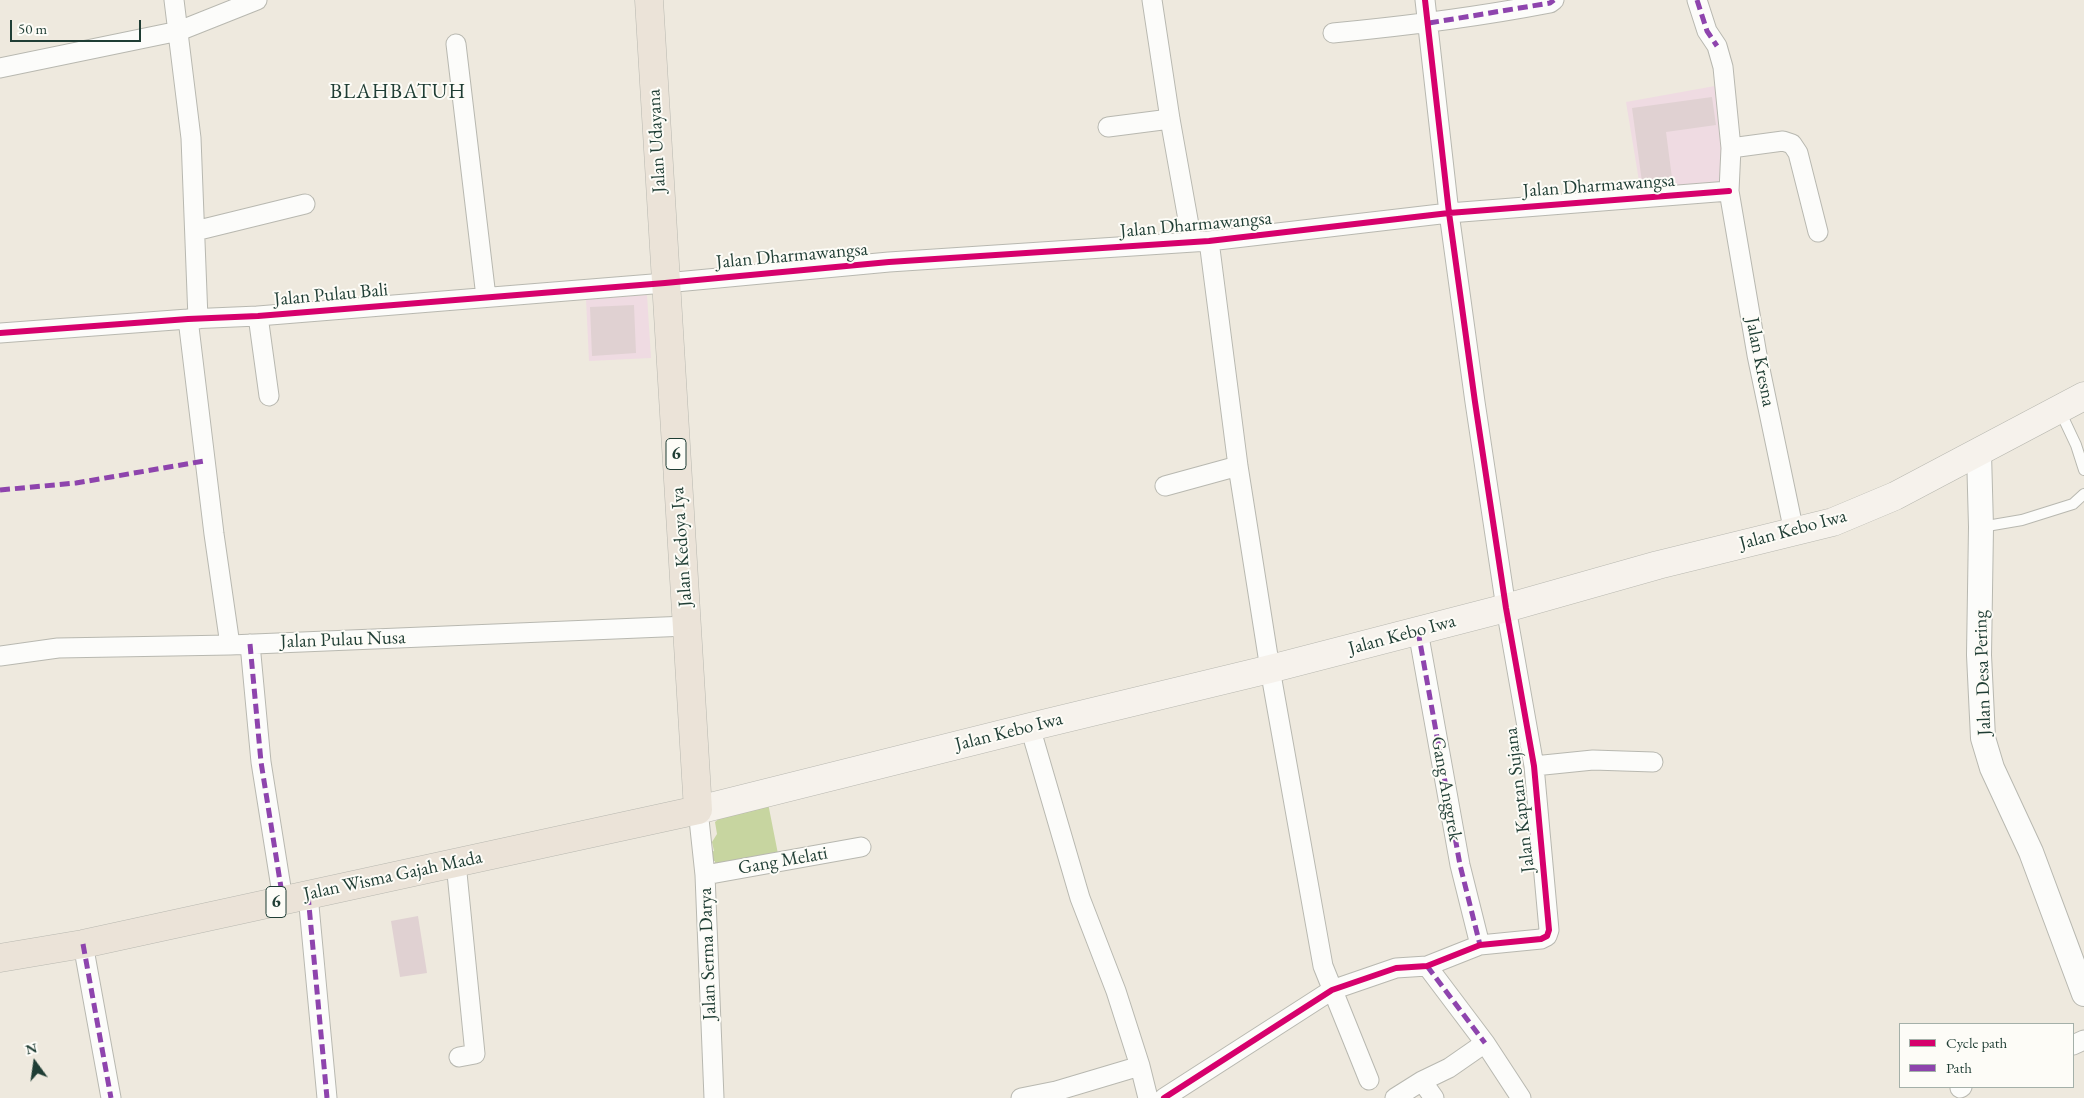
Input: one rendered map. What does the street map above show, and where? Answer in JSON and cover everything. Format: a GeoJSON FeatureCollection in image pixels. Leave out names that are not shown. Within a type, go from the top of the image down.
{"type":"FeatureCollection","features":[{"type":"Feature","properties":{"kind":"highway","name":"Jalan Udayana"},"geometry":{"type":"LineString","coordinates":[[649,0],[665,283]]}},
{"type":"Feature","properties":{"kind":"highway","name":"Jalan Kedoya Iya"},"geometry":{"type":"LineString","coordinates":[[665,283],[698,810]]}},
{"type":"Feature","properties":{"kind":"highway","name":"Jalan Wisma Gajah Mada"},"geometry":{"type":"LineString","coordinates":[[0,958],[83,944],[698,810]]}},
{"type":"Feature","properties":{"kind":"main road","name":"Jalan Kebo Iwa"},"geometry":{"type":"LineString","coordinates":[[698,810],[1418,632],[1658,565],[1833,522],[1884,501],[1979,453],[2084,396]]}},
{"type":"Feature","properties":{"kind":"street"},"geometry":{"type":"LineString","coordinates":[[174,0],[192,138],[195,231],[193,319],[213,525],[230,645]]}},
{"type":"Feature","properties":{"kind":"street"},"geometry":{"type":"LineString","coordinates":[[0,68],[179,31],[257,0]]}},
{"type":"Feature","properties":{"kind":"street"},"geometry":{"type":"LineString","coordinates":[[1152,0],[1170,119],[1201,241],[1270,669],[1329,984],[1369,1080]]}},
{"type":"Feature","properties":{"kind":"street","name":"Jalan Kaptan Sujana"},"geometry":{"type":"LineString","coordinates":[[1425,0],[1449,213],[1506,608],[1534,766],[1549,930],[1547,936],[1541,939],[1480,945]]}},
{"type":"Feature","properties":{"kind":"street"},"geometry":{"type":"LineString","coordinates":[[1333,34],[1502,12],[1550,3],[1554,0]]}},
{"type":"Feature","properties":{"kind":"street","name":"Jalan Kresna"},"geometry":{"type":"LineString","coordinates":[[1698,0],[1707,31],[1717,46],[1723,67],[1731,148],[1729,192],[1757,355],[1794,532]]}},
{"type":"Feature","properties":{"kind":"street"},"geometry":{"type":"LineString","coordinates":[[456,44],[486,297]]}},
{"type":"Feature","properties":{"kind":"street"},"geometry":{"type":"LineString","coordinates":[[1108,127],[1170,119]]}},
{"type":"Feature","properties":{"kind":"street"},"geometry":{"type":"LineString","coordinates":[[1731,148],[1783,141],[1792,144],[1798,153],[1818,232]]}},
{"type":"Feature","properties":{"kind":"street","name":"Jalan Dharmawangsa"},"geometry":{"type":"LineString","coordinates":[[665,283],[889,262],[1201,241],[1449,213],[1729,192]]}},
{"type":"Feature","properties":{"kind":"street"},"geometry":{"type":"LineString","coordinates":[[195,231],[305,204]]}},
{"type":"Feature","properties":{"kind":"street","name":"Jalan Pulau Bali"},"geometry":{"type":"LineString","coordinates":[[0,333],[258,316],[665,283]]}},
{"type":"Feature","properties":{"kind":"street"},"geometry":{"type":"LineString","coordinates":[[258,316],[269,396]]}},
{"type":"Feature","properties":{"kind":"street","name":"Jalan Desa Pering"},"geometry":{"type":"LineString","coordinates":[[1979,453],[1981,527],[1979,655],[1983,738],[1992,768],[2031,852],[2084,994]]}},
{"type":"Feature","properties":{"kind":"street"},"geometry":{"type":"LineString","coordinates":[[1165,486],[1238,466]]}},
{"type":"Feature","properties":{"kind":"street","name":"Jalan Pulau Nusa"},"geometry":{"type":"LineString","coordinates":[[0,656],[58,648],[230,645],[687,626]]}},
{"type":"Feature","properties":{"kind":"street","name":"Gang Anggrek"},"geometry":{"type":"LineString","coordinates":[[1418,632],[1460,865],[1480,945]]}},
{"type":"Feature","properties":{"kind":"street"},"geometry":{"type":"LineString","coordinates":[[250,644],[262,762],[295,898],[327,1098]]}},
{"type":"Feature","properties":{"kind":"street"},"geometry":{"type":"LineString","coordinates":[[1030,727],[1080,898],[1112,979],[1140,1066],[1148,1098]]}},
{"type":"Feature","properties":{"kind":"street"},"geometry":{"type":"LineString","coordinates":[[1534,766],[1593,760],[1653,762]]}},
{"type":"Feature","properties":{"kind":"street","name":"Jalan Serma Darya"},"geometry":{"type":"LineString","coordinates":[[698,810],[705,875],[714,1098]]}},
{"type":"Feature","properties":{"kind":"street","name":"Gang Melati"},"geometry":{"type":"LineString","coordinates":[[705,875],[861,847]]}},
{"type":"Feature","properties":{"kind":"street"},"geometry":{"type":"LineString","coordinates":[[456,863],[475,1054],[459,1057]]}},
{"type":"Feature","properties":{"kind":"street"},"geometry":{"type":"LineString","coordinates":[[83,944],[111,1098]]}},
{"type":"Feature","properties":{"kind":"street"},"geometry":{"type":"LineString","coordinates":[[1164,1098],[1329,984],[1396,968],[1427,966],[1480,945]]}},
{"type":"Feature","properties":{"kind":"street"},"geometry":{"type":"LineString","coordinates":[[1427,966],[1485,1044],[1521,1098]]}},
{"type":"Feature","properties":{"kind":"street"},"geometry":{"type":"LineString","coordinates":[[1395,1098],[1422,1081],[1449,1068],[1485,1044]]}},
{"type":"Feature","properties":{"kind":"street"},"geometry":{"type":"LineString","coordinates":[[1021,1098],[1056,1091],[1140,1066]]}},
{"type":"Feature","properties":{"kind":"street"},"geometry":{"type":"LineString","coordinates":[[1422,1081],[1434,1098]]}},
{"type":"Feature","properties":{"kind":"lane"},"geometry":{"type":"LineString","coordinates":[[2059,410],[2076,446],[2084,470]]}},
{"type":"Feature","properties":{"kind":"lane"},"geometry":{"type":"LineString","coordinates":[[1981,527],[2022,520],[2073,504],[2084,494]]}},
{"type":"Feature","properties":{"kind":"shaded area"},"geometry":{"type":"Polygon","coordinates":[[[1715,86],[1729,175],[1722,186],[1641,193],[1626,102],[1715,86]]]}},
{"type":"Feature","properties":{"kind":"shaded area"},"geometry":{"type":"Polygon","coordinates":[[[647,295],[651,358],[589,361],[586,299],[647,295]]]}},
{"type":"Feature","properties":{"kind":"green space"},"geometry":{"type":"Polygon","coordinates":[[[767,798],[779,859],[715,871],[715,861],[709,861],[708,853],[714,851],[712,842],[717,834],[715,822],[730,809],[767,798]]]}},
{"type":"Feature","properties":{"kind":"building"},"geometry":{"type":"Polygon","coordinates":[[[1712,97],[1716,125],[1666,132],[1672,178],[1642,182],[1632,108],[1712,97]]]}},
{"type":"Feature","properties":{"kind":"building"},"geometry":{"type":"Polygon","coordinates":[[[634,305],[636,353],[592,356],[590,307],[634,305]]]}},
{"type":"Feature","properties":{"kind":"building"},"geometry":{"type":"Polygon","coordinates":[[[418,916],[427,973],[400,977],[391,921],[418,916]]]}},
{"type":"Feature","properties":{"kind":"marked path"},"geometry":{"type":"LineString","coordinates":[[1429,23],[1550,3],[1554,0]]}},
{"type":"Feature","properties":{"kind":"marked path"},"geometry":{"type":"LineString","coordinates":[[1697,0],[1707,31],[1717,46]]}},
{"type":"Feature","properties":{"kind":"marked path"},"geometry":{"type":"LineString","coordinates":[[0,490],[76,483],[204,461]]}},
{"type":"Feature","properties":{"kind":"marked path"},"geometry":{"type":"LineString","coordinates":[[1418,631],[1460,865],[1480,945]]}},
{"type":"Feature","properties":{"kind":"marked path"},"geometry":{"type":"LineString","coordinates":[[250,644],[261,762],[283,900]]}},
{"type":"Feature","properties":{"kind":"marked path"},"geometry":{"type":"LineString","coordinates":[[308,895],[327,1098]]}},
{"type":"Feature","properties":{"kind":"marked path"},"geometry":{"type":"LineString","coordinates":[[83,944],[111,1098]]}},
{"type":"Feature","properties":{"kind":"marked path"},"geometry":{"type":"LineString","coordinates":[[1427,966],[1485,1043]]}},
{"type":"Feature","properties":{"kind":"cycle path"},"geometry":{"type":"LineString","coordinates":[[1164,1098],[1332,990],[1396,968],[1427,966],[1480,945],[1541,939],[1547,936],[1549,930],[1534,766],[1506,608],[1475,402],[1449,213],[1425,0]]}},
{"type":"Feature","properties":{"kind":"cycle path"},"geometry":{"type":"LineString","coordinates":[[0,333],[188,319],[258,316],[665,283],[889,262],[1209,241],[1449,213],[1729,191]]}},
{"type":"Feature","properties":{"kind":"district","name":"BLAHBATUH"},"geometry":{"type":"Point","coordinates":[398,92]}}]}
